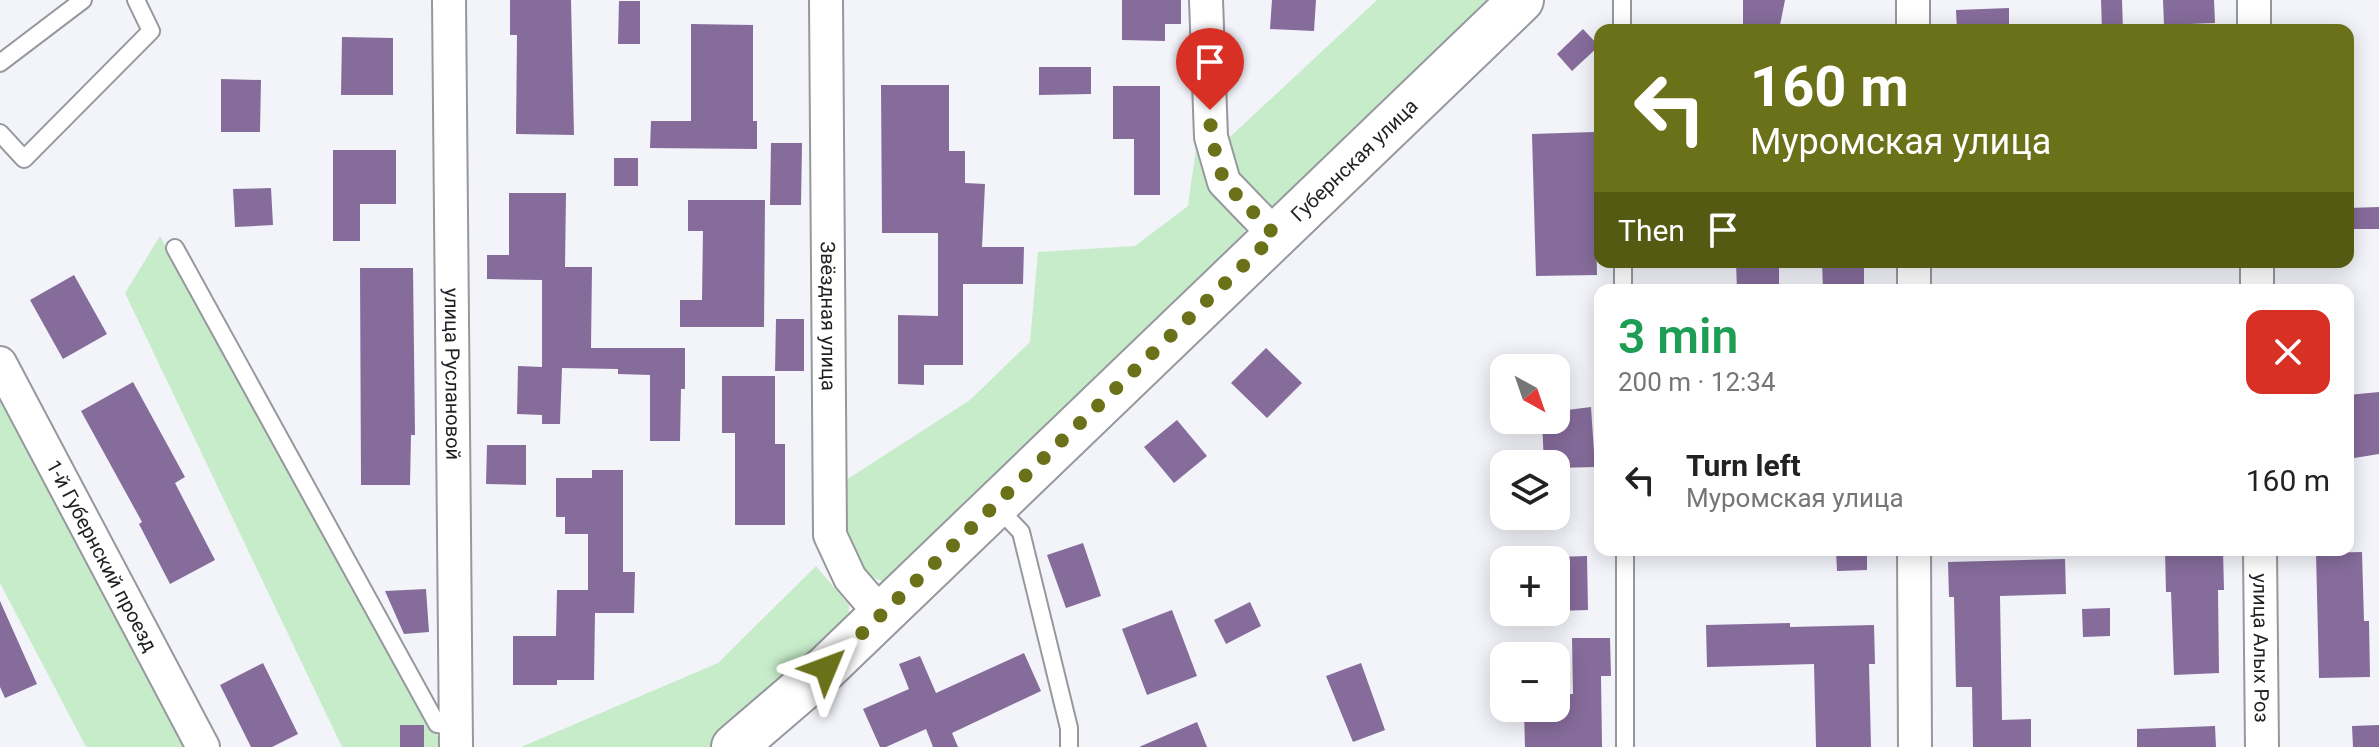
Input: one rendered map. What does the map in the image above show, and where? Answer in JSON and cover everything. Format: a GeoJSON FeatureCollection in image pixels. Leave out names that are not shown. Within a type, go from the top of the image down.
{"type":"FeatureCollection","features":[{"type":"Feature","properties":{"kind":"street","name":"улица Руслановой"},"geometry":{"type":"LineString","coordinates":[[449,0],[456,737]]}},
{"type":"Feature","properties":{"kind":"street","name":"Звёздная улица"},"geometry":{"type":"LineString","coordinates":[[826,0],[830,535],[850,578],[881,614]]}},
{"type":"Feature","properties":{"kind":"street"},"geometry":{"type":"LineString","coordinates":[[1206,0],[1211,137],[1224,182],[1275,235]]}},
{"type":"Feature","properties":{"kind":"street","name":"Губернская улица"},"geometry":{"type":"LineString","coordinates":[[734,747],[826,668],[1521,0]]}},
{"type":"Feature","properties":{"kind":"street"},"geometry":{"type":"LineString","coordinates":[[1913,0],[1913,24]]}},
{"type":"Feature","properties":{"kind":"street"},"geometry":{"type":"LineString","coordinates":[[2254,0],[2254,24]]}},
{"type":"Feature","properties":{"kind":"street","name":"1-й Губернский проезд"},"geometry":{"type":"LineString","coordinates":[[0,363],[203,747]]}},
{"type":"Feature","properties":{"kind":"street"},"geometry":{"type":"LineString","coordinates":[[1914,556],[1915,747]]}},
{"type":"Feature","properties":{"kind":"street","name":"улица Алых Роз"},"geometry":{"type":"LineString","coordinates":[[2260,556],[2262,747]]}},
{"type":"Feature","properties":{"kind":"lane"},"geometry":{"type":"LineString","coordinates":[[0,63],[83,0]]}},
{"type":"Feature","properties":{"kind":"lane"},"geometry":{"type":"LineString","coordinates":[[0,133],[24,159],[151,31],[136,0]]}},
{"type":"Feature","properties":{"kind":"lane"},"geometry":{"type":"LineString","coordinates":[[1622,0],[1622,24]]}},
{"type":"Feature","properties":{"kind":"lane"},"geometry":{"type":"LineString","coordinates":[[175,248],[437,724],[456,737]]}},
{"type":"Feature","properties":{"kind":"lane"},"geometry":{"type":"LineString","coordinates":[[994,504],[1021,532],[1069,728],[1069,747]]}},
{"type":"Feature","properties":{"kind":"lane"},"geometry":{"type":"LineString","coordinates":[[1625,556],[1625,747]]}},
{"type":"Feature","properties":{"kind":"green space"},"geometry":{"type":"Polygon","coordinates":[[[1377,0],[1495,0],[1277,209],[1269,210],[1234,175],[1221,134],[1231,136],[1377,0]]]}},
{"type":"Feature","properties":{"kind":"green space"},"geometry":{"type":"Polygon","coordinates":[[[1197,141],[1245,232],[1242,247],[888,583],[872,577],[861,568],[848,543],[843,513],[843,482],[970,400],[1030,342],[1038,252],[1135,246],[1188,206],[1197,141]]]}},
{"type":"Feature","properties":{"kind":"green space"},"geometry":{"type":"Polygon","coordinates":[[[160,236],[444,747],[342,747],[125,293],[160,236]]]}},
{"type":"Feature","properties":{"kind":"green space"},"geometry":{"type":"Polygon","coordinates":[[[0,383],[191,747],[86,747],[0,583],[0,383]]]}},
{"type":"Feature","properties":{"kind":"green space"},"geometry":{"type":"Polygon","coordinates":[[[816,566],[849,605],[848,626],[711,747],[521,747],[718,663],[816,566]]]}},
{"type":"Feature","properties":{"kind":"building"},"geometry":{"type":"Polygon","coordinates":[[[510,0],[571,0],[574,135],[516,134],[517,35],[510,35],[510,0]]]}},
{"type":"Feature","properties":{"kind":"building"},"geometry":{"type":"Polygon","coordinates":[[[1122,0],[1181,0],[1181,24],[1165,24],[1165,41],[1122,40],[1122,0]]]}},
{"type":"Feature","properties":{"kind":"building"},"geometry":{"type":"Polygon","coordinates":[[[1272,0],[1316,0],[1314,31],[1270,29],[1272,0]]]}},
{"type":"Feature","properties":{"kind":"building"},"geometry":{"type":"Polygon","coordinates":[[[1743,0],[1785,0],[1780,24],[1743,24],[1743,0]]]}},
{"type":"Feature","properties":{"kind":"building"},"geometry":{"type":"Polygon","coordinates":[[[2101,0],[2122,0],[2123,24],[2102,24],[2101,0]]]}},
{"type":"Feature","properties":{"kind":"building"},"geometry":{"type":"Polygon","coordinates":[[[2163,0],[2214,0],[2215,23],[2164,24],[2163,0]]]}},
{"type":"Feature","properties":{"kind":"building"},"geometry":{"type":"Polygon","coordinates":[[[619,1],[640,1],[640,44],[618,44],[619,1]]]}},
{"type":"Feature","properties":{"kind":"building"},"geometry":{"type":"Polygon","coordinates":[[[2009,8],[2009,24],[1957,24],[1956,10],[2009,8]]]}},
{"type":"Feature","properties":{"kind":"building"},"geometry":{"type":"Polygon","coordinates":[[[691,24],[753,25],[753,121],[757,121],[757,149],[650,148],[651,121],[691,121],[691,24]]]}},
{"type":"Feature","properties":{"kind":"building"},"geometry":{"type":"Polygon","coordinates":[[[1583,29],[1594,41],[1594,51],[1572,71],[1557,54],[1583,29]]]}},
{"type":"Feature","properties":{"kind":"building"},"geometry":{"type":"Polygon","coordinates":[[[342,37],[393,38],[393,95],[341,95],[342,37]]]}},
{"type":"Feature","properties":{"kind":"building"},"geometry":{"type":"Polygon","coordinates":[[[1039,67],[1091,67],[1091,94],[1039,95],[1039,67]]]}},
{"type":"Feature","properties":{"kind":"building"},"geometry":{"type":"Polygon","coordinates":[[[221,79],[261,80],[260,132],[221,132],[221,79]]]}},
{"type":"Feature","properties":{"kind":"building"},"geometry":{"type":"Polygon","coordinates":[[[881,85],[949,85],[949,151],[965,151],[965,183],[985,184],[982,247],[1024,247],[1023,284],[963,284],[963,365],[924,365],[924,385],[898,384],[898,315],[938,316],[938,233],[882,233],[881,85]]]}},
{"type":"Feature","properties":{"kind":"building"},"geometry":{"type":"Polygon","coordinates":[[[1113,86],[1160,86],[1160,195],[1134,195],[1134,139],[1113,139],[1113,86]]]}},
{"type":"Feature","properties":{"kind":"building"},"geometry":{"type":"Polygon","coordinates":[[[1594,132],[1594,268],[1597,268],[1597,275],[1536,276],[1532,134],[1594,132]]]}},
{"type":"Feature","properties":{"kind":"building"},"geometry":{"type":"Polygon","coordinates":[[[771,143],[802,143],[801,205],[770,205],[771,143]]]}},
{"type":"Feature","properties":{"kind":"building"},"geometry":{"type":"Polygon","coordinates":[[[333,150],[396,150],[396,204],[360,204],[360,241],[333,241],[333,150]]]}},
{"type":"Feature","properties":{"kind":"building"},"geometry":{"type":"Polygon","coordinates":[[[614,158],[638,158],[638,186],[614,186],[614,158]]]}},
{"type":"Feature","properties":{"kind":"building"},"geometry":{"type":"Polygon","coordinates":[[[271,188],[273,225],[235,227],[233,189],[271,188]]]}},
{"type":"Feature","properties":{"kind":"building"},"geometry":{"type":"Polygon","coordinates":[[[509,193],[566,193],[565,267],[592,267],[591,348],[685,348],[680,441],[650,441],[650,375],[618,374],[618,369],[562,368],[560,424],[542,424],[542,415],[517,414],[518,366],[542,367],[542,280],[487,279],[487,255],[509,255],[509,193]]]}},
{"type":"Feature","properties":{"kind":"building"},"geometry":{"type":"Polygon","coordinates":[[[688,200],[765,200],[764,327],[680,327],[680,300],[702,300],[703,231],[688,231],[688,200]]]}},
{"type":"Feature","properties":{"kind":"building"},"geometry":{"type":"Polygon","coordinates":[[[2379,207],[2379,229],[2354,229],[2354,208],[2379,207]]]}},
{"type":"Feature","properties":{"kind":"building"},"geometry":{"type":"Polygon","coordinates":[[[360,268],[413,268],[415,435],[411,435],[410,485],[361,485],[360,268]]]}},
{"type":"Feature","properties":{"kind":"building"},"geometry":{"type":"Polygon","coordinates":[[[1736,268],[1779,268],[1779,284],[1737,284],[1736,268]]]}},
{"type":"Feature","properties":{"kind":"building"},"geometry":{"type":"Polygon","coordinates":[[[1822,268],[1864,268],[1864,284],[1823,284],[1822,268]]]}},
{"type":"Feature","properties":{"kind":"building"},"geometry":{"type":"Polygon","coordinates":[[[74,275],[107,334],[63,359],[30,300],[74,275]]]}},
{"type":"Feature","properties":{"kind":"building"},"geometry":{"type":"Polygon","coordinates":[[[776,319],[804,319],[804,371],[775,371],[776,319]]]}},
{"type":"Feature","properties":{"kind":"building"},"geometry":{"type":"Polygon","coordinates":[[[1266,348],[1302,383],[1267,418],[1231,383],[1266,348]]]}},
{"type":"Feature","properties":{"kind":"building"},"geometry":{"type":"Polygon","coordinates":[[[722,376],[775,376],[775,444],[785,444],[785,525],[735,525],[735,433],[722,433],[722,376]]]}},
{"type":"Feature","properties":{"kind":"building"},"geometry":{"type":"Polygon","coordinates":[[[133,382],[185,477],[175,483],[215,560],[170,584],[139,524],[142,522],[81,411],[133,382]]]}},
{"type":"Feature","properties":{"kind":"building"},"geometry":{"type":"Polygon","coordinates":[[[2379,392],[2379,454],[2354,458],[2354,394],[2379,392]]]}},
{"type":"Feature","properties":{"kind":"building"},"geometry":{"type":"Polygon","coordinates":[[[1591,407],[1594,467],[1570,468],[1570,450],[1543,450],[1543,434],[1570,434],[1570,410],[1591,407]]]}},
{"type":"Feature","properties":{"kind":"building"},"geometry":{"type":"Polygon","coordinates":[[[1177,420],[1207,456],[1174,483],[1144,447],[1177,420]]]}},
{"type":"Feature","properties":{"kind":"building"},"geometry":{"type":"Polygon","coordinates":[[[487,445],[526,445],[526,485],[486,484],[487,445]]]}},
{"type":"Feature","properties":{"kind":"building"},"geometry":{"type":"Polygon","coordinates":[[[592,470],[623,470],[623,572],[635,572],[634,613],[595,613],[594,680],[557,680],[557,685],[513,685],[513,636],[556,636],[557,590],[588,590],[588,534],[565,534],[565,517],[556,517],[556,478],[592,478],[592,470]]]}},
{"type":"Feature","properties":{"kind":"building"},"geometry":{"type":"Polygon","coordinates":[[[1083,543],[1101,596],[1066,608],[1047,555],[1083,543]]]}},
{"type":"Feature","properties":{"kind":"building"},"geometry":{"type":"Polygon","coordinates":[[[2354,552],[2362,552],[2364,621],[2369,621],[2370,677],[2319,678],[2316,556],[2354,556],[2354,552]]]}},
{"type":"Feature","properties":{"kind":"building"},"geometry":{"type":"Polygon","coordinates":[[[1587,556],[1588,610],[1570,611],[1570,557],[1587,556]]]}},
{"type":"Feature","properties":{"kind":"building"},"geometry":{"type":"Polygon","coordinates":[[[1836,556],[1867,556],[1867,570],[1837,571],[1836,556]]]}},
{"type":"Feature","properties":{"kind":"building"},"geometry":{"type":"Polygon","coordinates":[[[2165,556],[2223,556],[2224,590],[2218,590],[2219,673],[2174,675],[2171,592],[2166,592],[2165,556]]]}},
{"type":"Feature","properties":{"kind":"building"},"geometry":{"type":"Polygon","coordinates":[[[2065,559],[2066,594],[2000,596],[2002,720],[2031,719],[2031,747],[1973,747],[1972,687],[1956,687],[1954,597],[1949,597],[1948,562],[2065,559]]]}},
{"type":"Feature","properties":{"kind":"building"},"geometry":{"type":"Polygon","coordinates":[[[426,589],[429,632],[404,634],[385,591],[426,589]]]}},
{"type":"Feature","properties":{"kind":"building"},"geometry":{"type":"Polygon","coordinates":[[[0,601],[37,684],[5,698],[0,687],[0,601]]]}},
{"type":"Feature","properties":{"kind":"building"},"geometry":{"type":"Polygon","coordinates":[[[1250,602],[1261,626],[1226,644],[1214,620],[1250,602]]]}},
{"type":"Feature","properties":{"kind":"building"},"geometry":{"type":"Polygon","coordinates":[[[2110,608],[2110,636],[2083,637],[2082,609],[2110,608]]]}},
{"type":"Feature","properties":{"kind":"building"},"geometry":{"type":"Polygon","coordinates":[[[1172,610],[1197,676],[1147,695],[1122,629],[1172,610]]]}},
{"type":"Feature","properties":{"kind":"building"},"geometry":{"type":"Polygon","coordinates":[[[1790,623],[1790,627],[1874,625],[1875,664],[1869,664],[1871,747],[1816,747],[1814,664],[1707,667],[1706,625],[1790,623]]]}},
{"type":"Feature","properties":{"kind":"building"},"geometry":{"type":"Polygon","coordinates":[[[1572,638],[1610,638],[1611,676],[1601,676],[1602,747],[1525,747],[1524,722],[1570,722],[1570,694],[1573,694],[1572,638]]]}},
{"type":"Feature","properties":{"kind":"building"},"geometry":{"type":"Polygon","coordinates":[[[1024,653],[1041,691],[952,733],[958,747],[933,747],[926,729],[880,747],[863,709],[909,689],[899,664],[920,656],[936,693],[1024,653]]]}},
{"type":"Feature","properties":{"kind":"building"},"geometry":{"type":"Polygon","coordinates":[[[263,663],[298,734],[272,747],[251,747],[220,685],[263,663]]]}},
{"type":"Feature","properties":{"kind":"building"},"geometry":{"type":"Polygon","coordinates":[[[1361,663],[1385,730],[1353,742],[1326,676],[1361,663]]]}},
{"type":"Feature","properties":{"kind":"building"},"geometry":{"type":"Polygon","coordinates":[[[1197,722],[1207,747],[1139,747],[1197,722]]]}},
{"type":"Feature","properties":{"kind":"building"},"geometry":{"type":"Polygon","coordinates":[[[400,725],[424,725],[424,747],[400,747],[400,725]]]}},
{"type":"Feature","properties":{"kind":"building"},"geometry":{"type":"Polygon","coordinates":[[[2379,725],[2379,747],[2353,747],[2352,726],[2379,725]]]}},
{"type":"Feature","properties":{"kind":"building"},"geometry":{"type":"Polygon","coordinates":[[[2215,726],[2216,747],[2137,747],[2137,729],[2215,726]]]}},
{"type":"Feature","properties":{"kind":"route"},"geometry":{"type":"LineString","coordinates":[[826,668],[1275,235],[1224,182],[1211,137],[1210,110]]}}]}
